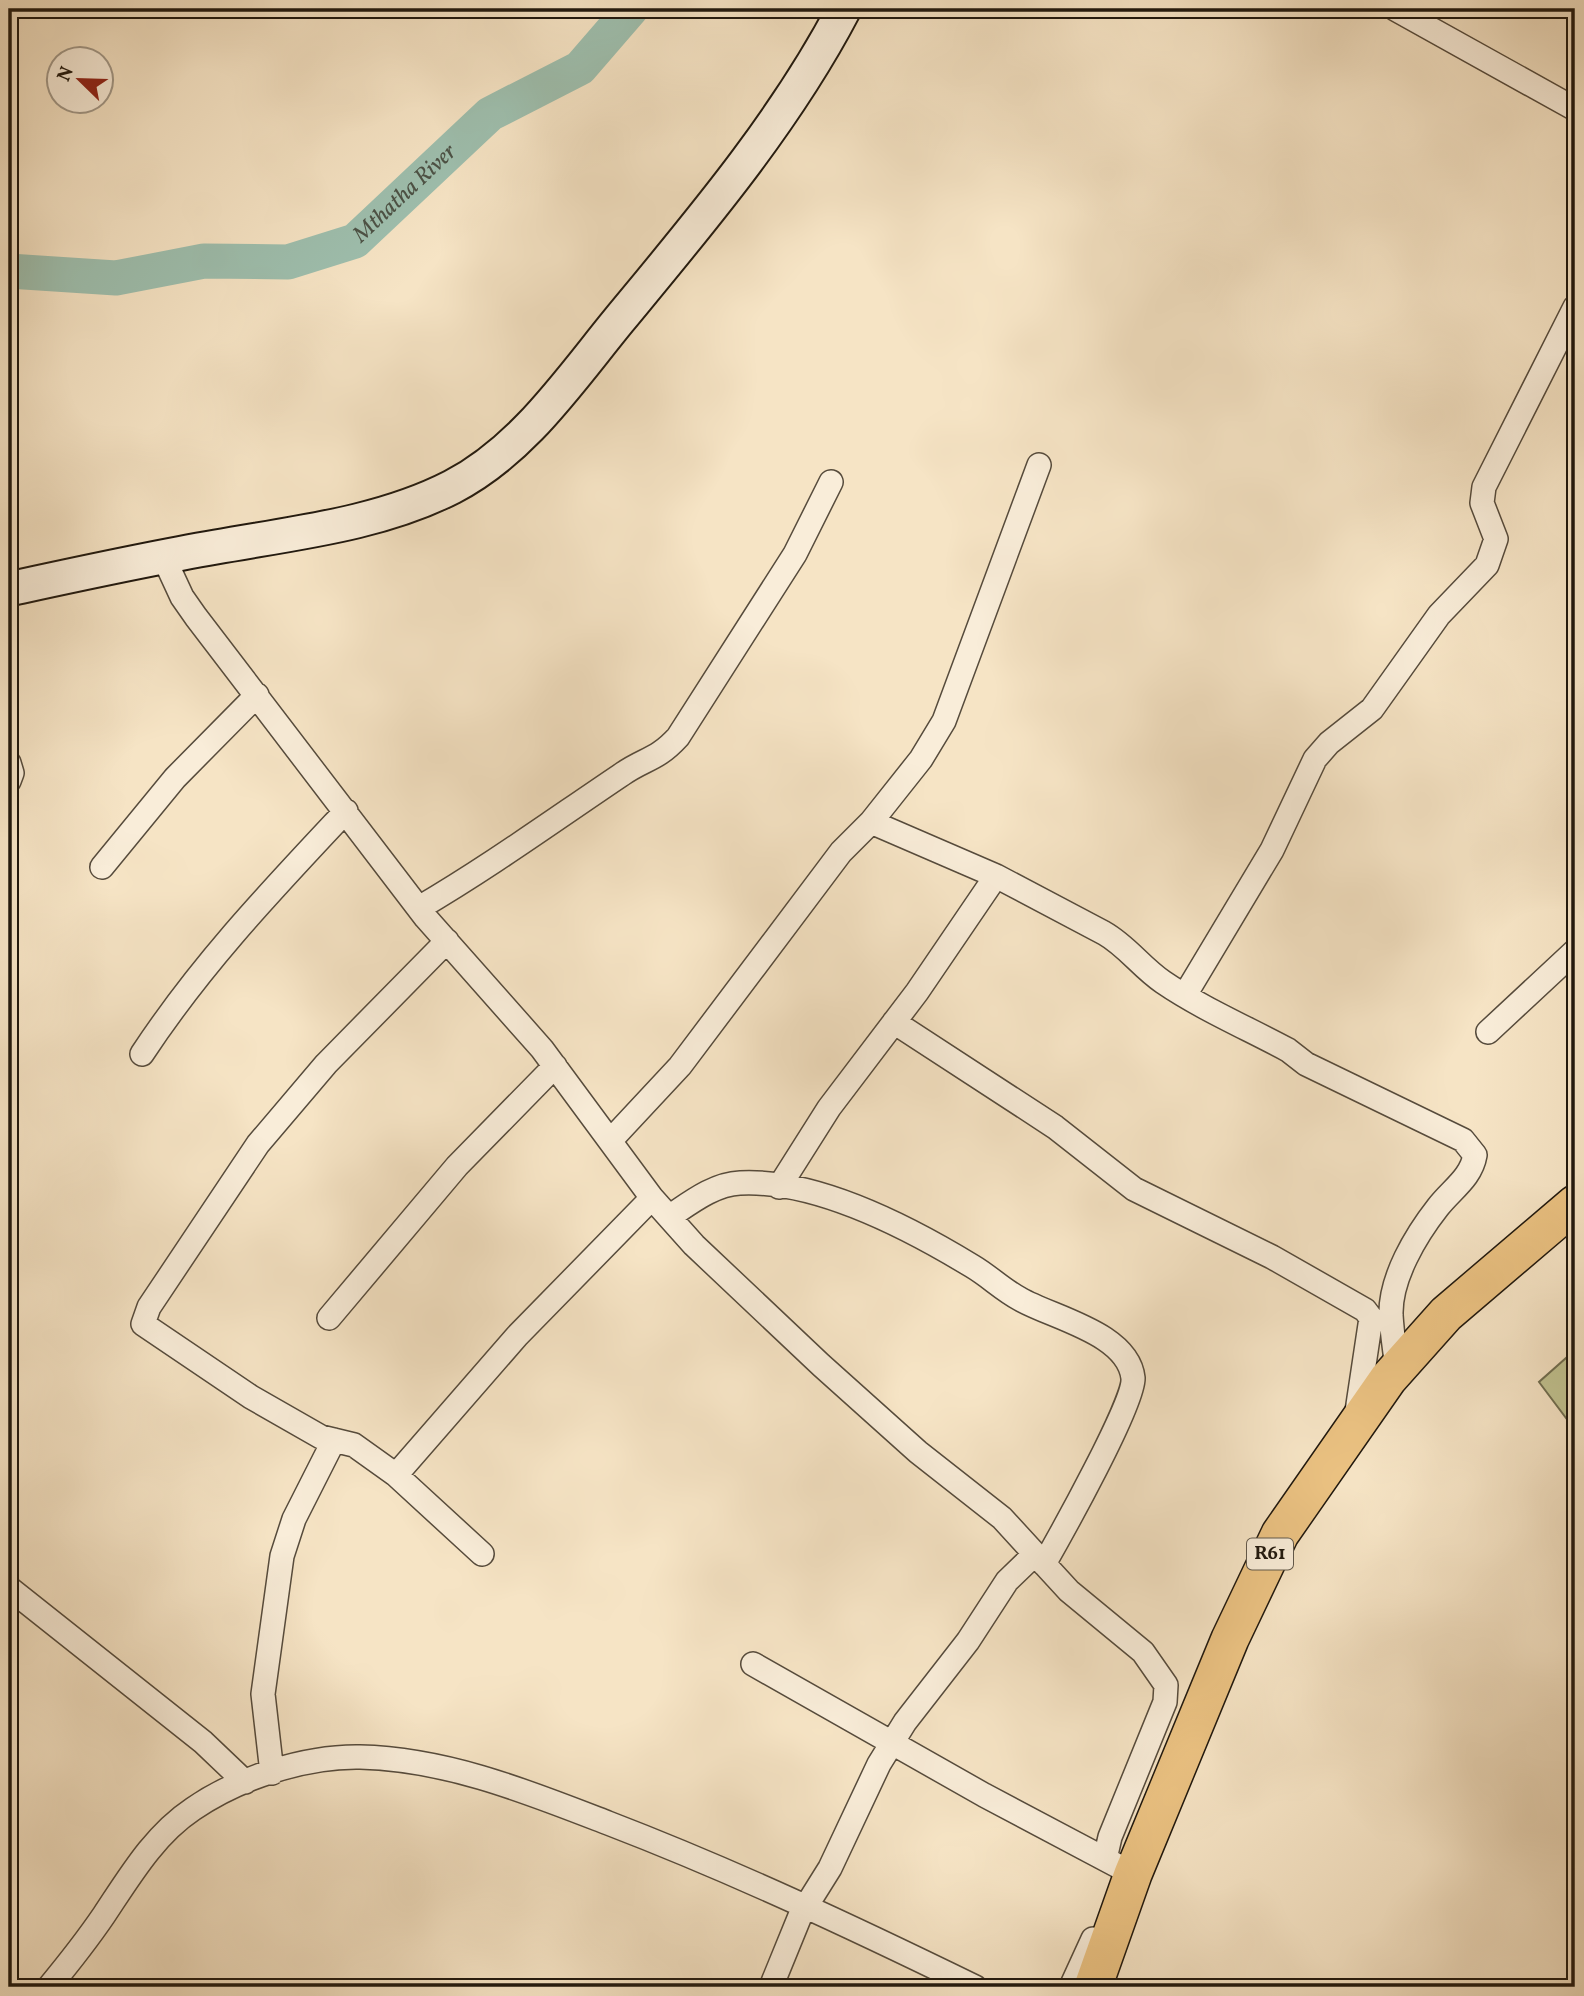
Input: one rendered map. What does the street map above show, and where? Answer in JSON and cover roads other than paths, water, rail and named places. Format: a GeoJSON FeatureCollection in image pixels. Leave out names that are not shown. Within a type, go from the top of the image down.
{"type":"FeatureCollection","features":[{"type":"Feature","properties":{"kind":"main road","name":"R61"},"geometry":{"type":"LineString","coordinates":[[1093,1987],[1120,1867],[1280,1534],[1397,1369],[1446,1314],[1575,1204]]}},
{"type":"Feature","properties":{"kind":"street"},"geometry":{"type":"LineString","coordinates":[[9,589],[163,556],[323,528],[378,514],[452,487],[510,447],[534,424],[696,227],[803,78],[844,9]]}},
{"type":"Feature","properties":{"kind":"street"},"geometry":{"type":"LineString","coordinates":[[1395,9],[1575,109]]}},
{"type":"Feature","properties":{"kind":"street"},"geometry":{"type":"LineString","coordinates":[[1185,995],[1272,850],[1315,759],[1329,743],[1372,709],[1439,615],[1487,565],[1496,539],[1482,503],[1483,487],[1575,307]]}},
{"type":"Feature","properties":{"kind":"street"},"geometry":{"type":"LineString","coordinates":[[611,1140],[680,1066],[841,852],[871,822],[921,759],[944,721],[1039,465]]}},
{"type":"Feature","properties":{"kind":"street"},"geometry":{"type":"LineString","coordinates":[[419,908],[485,867],[623,773],[665,751],[678,737],[795,554],[831,482]]}},
{"type":"Feature","properties":{"kind":"street"},"geometry":{"type":"LineString","coordinates":[[163,556],[182,597],[419,908],[555,1066],[652,1198],[821,1365],[918,1452],[1002,1518],[1069,1591],[1143,1652],[1166,1685],[1162,1715],[1110,1837],[1120,1867],[1072,1987]]}},
{"type":"Feature","properties":{"kind":"street"},"geometry":{"type":"LineString","coordinates":[[102,867],[175,778],[257,695]]}},
{"type":"Feature","properties":{"kind":"street"},"geometry":{"type":"LineString","coordinates":[[9,763],[12,773],[9,781]]}},
{"type":"Feature","properties":{"kind":"street"},"geometry":{"type":"LineString","coordinates":[[142,1054],[181,995],[219,948],[346,811]]}},
{"type":"Feature","properties":{"kind":"street"},"geometry":{"type":"LineString","coordinates":[[871,822],[996,876],[1121,942],[1154,976],[1185,995],[1288,1050],[1306,1064],[1463,1140],[1475,1155],[1473,1168],[1440,1205],[1419,1235],[1394,1292],[1391,1314],[1397,1369]]}},
{"type":"Feature","properties":{"kind":"street"},"geometry":{"type":"LineString","coordinates":[[779,1187],[829,1108],[894,1022],[996,876]]}},
{"type":"Feature","properties":{"kind":"street"},"geometry":{"type":"LineString","coordinates":[[447,941],[326,1064],[265,1136],[144,1316],[143,1325],[208,1365],[232,1385],[321,1437],[354,1445],[396,1475],[482,1554]]}},
{"type":"Feature","properties":{"kind":"street"},"geometry":{"type":"LineString","coordinates":[[1488,1032],[1575,951]]}},
{"type":"Feature","properties":{"kind":"street"},"geometry":{"type":"LineString","coordinates":[[894,1022],[1055,1127],[1117,1176],[1154,1201],[1272,1257],[1365,1310],[1371,1318],[1355,1425]]}},
{"type":"Feature","properties":{"kind":"street"},"geometry":{"type":"LineString","coordinates":[[329,1318],[457,1166],[555,1066]]}},
{"type":"Feature","properties":{"kind":"street"},"geometry":{"type":"LineString","coordinates":[[669,1217],[722,1186],[741,1183],[829,1197],[917,1236],[968,1263],[1023,1301],[1106,1339],[1124,1356],[1133,1376],[1132,1387],[1080,1499],[1039,1559],[1007,1581],[893,1741],[867,1785],[830,1868],[807,1905],[771,1987]]}},
{"type":"Feature","properties":{"kind":"street"},"geometry":{"type":"LineString","coordinates":[[396,1475],[517,1336],[652,1198]]}},
{"type":"Feature","properties":{"kind":"street"},"geometry":{"type":"LineString","coordinates":[[272,1773],[263,1694],[282,1556],[294,1519],[334,1440]]}},
{"type":"Feature","properties":{"kind":"street"},"geometry":{"type":"LineString","coordinates":[[9,1588],[203,1742],[245,1782]]}},
{"type":"Feature","properties":{"kind":"street"},"geometry":{"type":"LineString","coordinates":[[754,1664],[974,1789],[1120,1867]]}},
{"type":"Feature","properties":{"kind":"street"},"geometry":{"type":"LineString","coordinates":[[49,1987],[153,1844],[194,1808],[245,1782],[272,1773],[313,1762],[359,1757],[491,1779],[652,1840],[807,1905],[975,1987]]}},
{"type":"Feature","properties":{"kind":"waterway","name":"Mthatha River"},"geometry":{"type":"LineString","coordinates":[[9,271],[116,278],[204,261],[288,262],[355,241],[490,114],[580,68],[631,9]]}}]}
